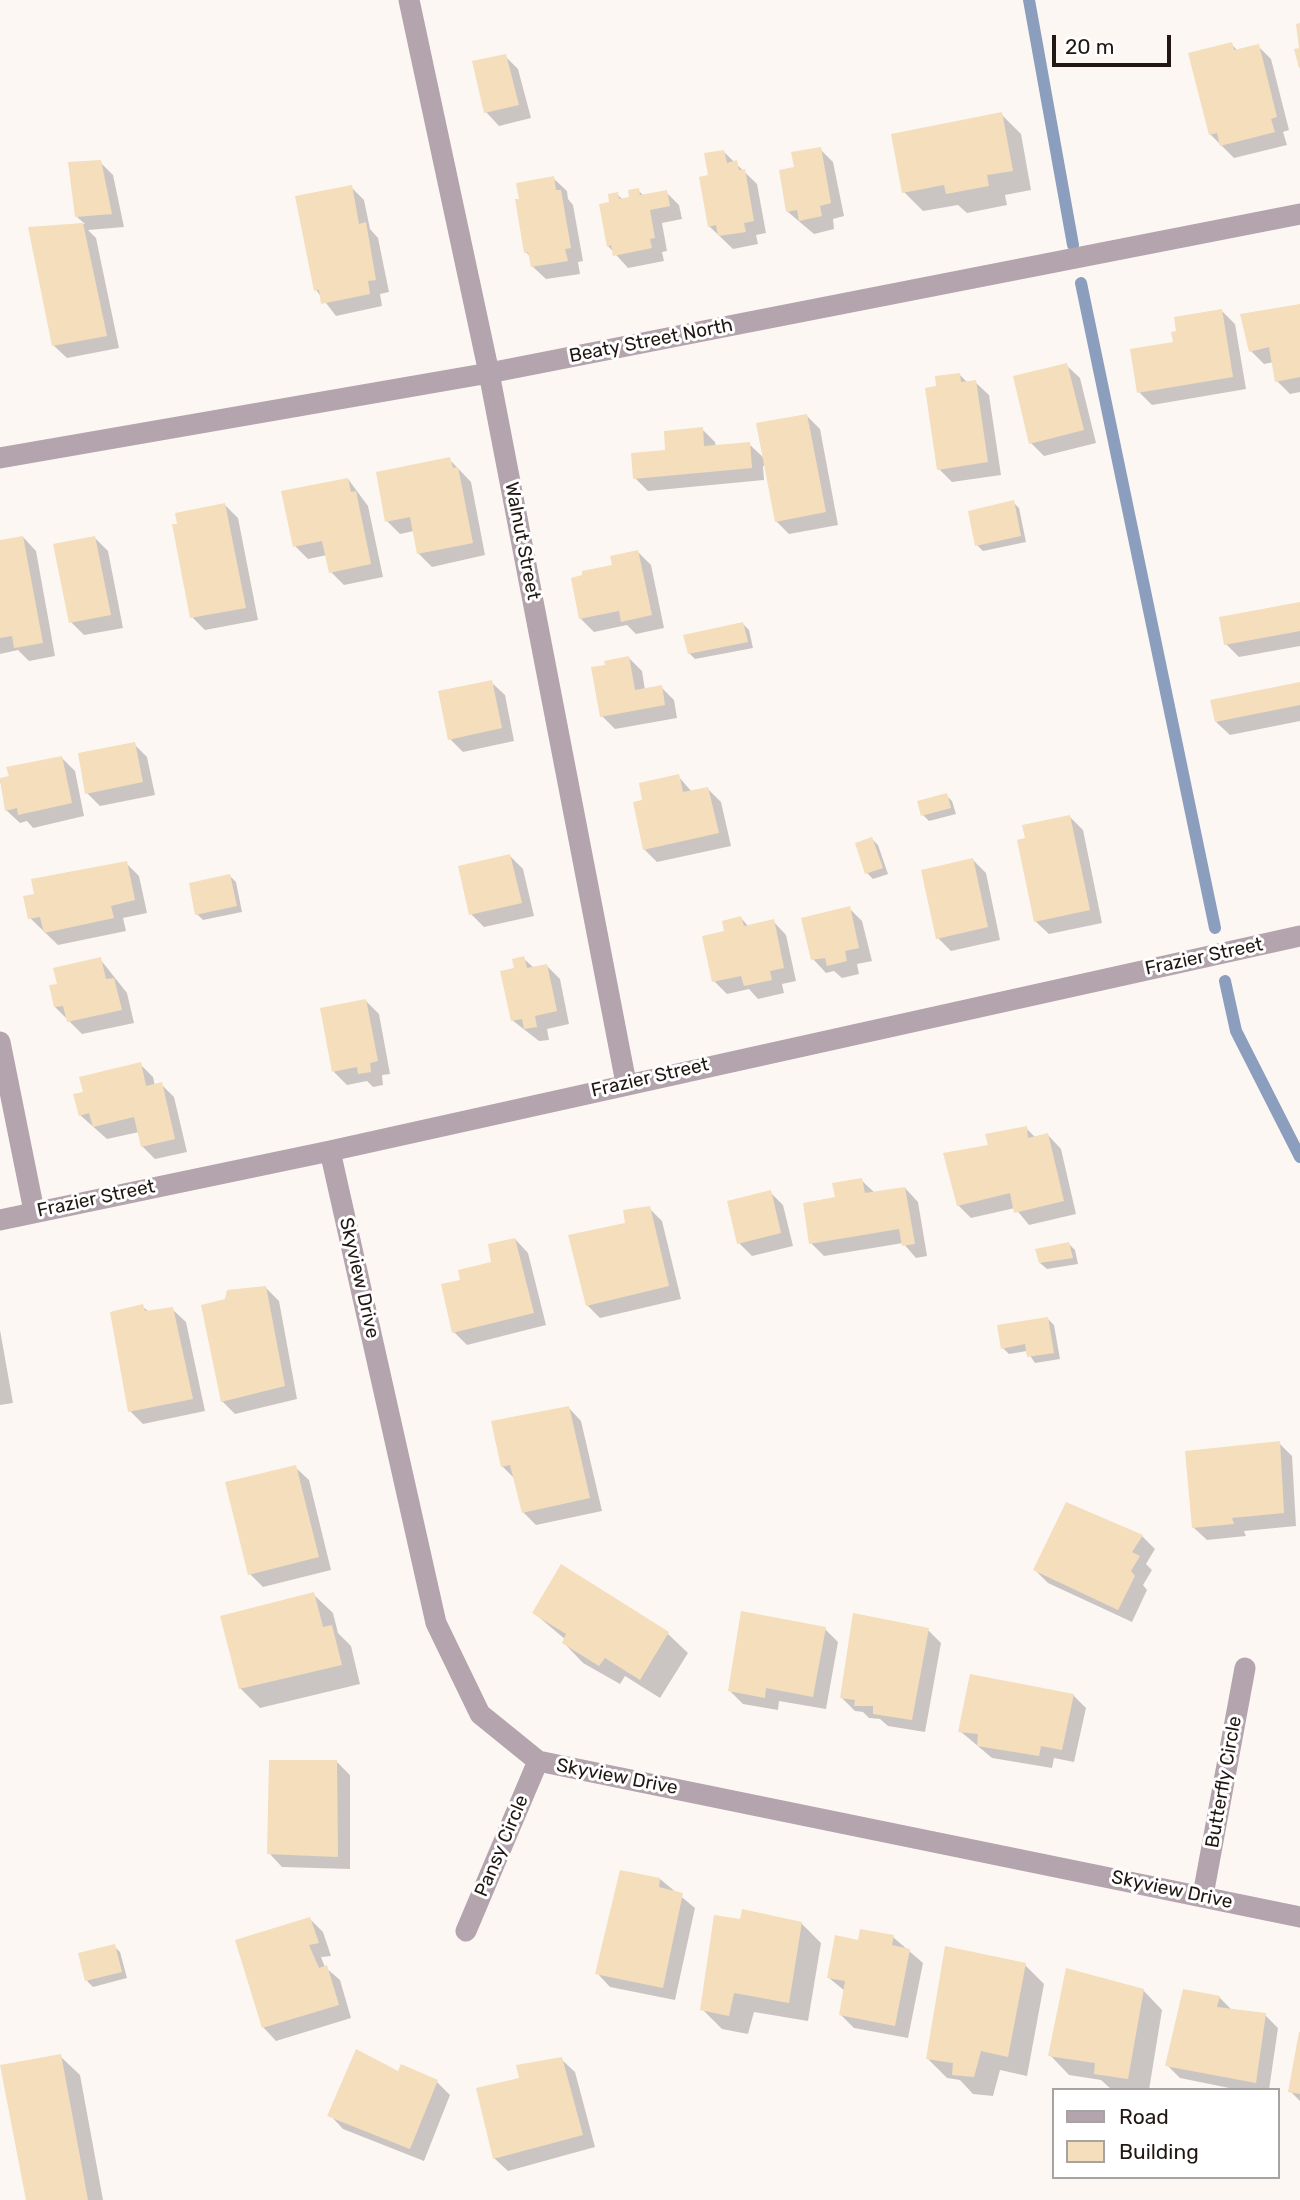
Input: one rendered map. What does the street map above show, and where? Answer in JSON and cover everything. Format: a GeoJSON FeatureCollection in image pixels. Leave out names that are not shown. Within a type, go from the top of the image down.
{"type":"FeatureCollection","features":[{"type":"Feature","properties":{"kind":"street","name":"Walnut Street"},"geometry":{"type":"LineString","coordinates":[[409,0],[489,373],[626,1083]]}},
{"type":"Feature","properties":{"kind":"street","name":"Beaty Street North"},"geometry":{"type":"LineString","coordinates":[[0,458],[489,373],[1300,214]]}},
{"type":"Feature","properties":{"kind":"street","name":"Frazier Street"},"geometry":{"type":"LineString","coordinates":[[0,1220],[330,1151],[626,1083],[1300,936]]}},
{"type":"Feature","properties":{"kind":"street"},"geometry":{"type":"LineString","coordinates":[[0,1042],[34,1211]]}},
{"type":"Feature","properties":{"kind":"street","name":"Skyview Drive"},"geometry":{"type":"LineString","coordinates":[[330,1151],[436,1623],[480,1714],[538,1761],[1300,1917]]}},
{"type":"Feature","properties":{"kind":"street","name":"Butterfly Circle"},"geometry":{"type":"LineString","coordinates":[[1203,1895],[1245,1668]]}},
{"type":"Feature","properties":{"kind":"street","name":"Pansy Circle"},"geometry":{"type":"LineString","coordinates":[[466,1931],[538,1761]]}},
{"type":"Feature","properties":{"kind":"building"},"geometry":{"type":"Polygon","coordinates":[[[1300,23],[1299,68],[1294,49],[1299,48],[1296,24],[1300,23]]]}},
{"type":"Feature","properties":{"kind":"building"},"geometry":{"type":"Polygon","coordinates":[[[1232,42],[1234,50],[1259,44],[1277,117],[1271,119],[1275,132],[1220,146],[1217,133],[1209,135],[1188,53],[1232,42]]]}},
{"type":"Feature","properties":{"kind":"building"},"geometry":{"type":"Polygon","coordinates":[[[506,54],[519,105],[484,113],[472,61],[506,54]]]}},
{"type":"Feature","properties":{"kind":"building"},"geometry":{"type":"Polygon","coordinates":[[[1002,112],[1013,171],[987,175],[989,186],[946,194],[944,185],[902,193],[891,134],[1002,112]]]}},
{"type":"Feature","properties":{"kind":"building"},"geometry":{"type":"Polygon","coordinates":[[[821,147],[831,203],[820,206],[822,216],[799,221],[797,210],[786,212],[779,170],[794,167],[791,152],[821,147]]]}},
{"type":"Feature","properties":{"kind":"building"},"geometry":{"type":"Polygon","coordinates":[[[724,150],[727,163],[737,160],[739,170],[745,169],[754,221],[744,223],[746,232],[718,236],[716,225],[708,227],[699,177],[708,175],[704,153],[724,150]]]}},
{"type":"Feature","properties":{"kind":"building"},"geometry":{"type":"Polygon","coordinates":[[[101,160],[112,214],[75,217],[68,162],[101,160]]]}},
{"type":"Feature","properties":{"kind":"building"},"geometry":{"type":"Polygon","coordinates":[[[554,176],[556,190],[561,190],[571,248],[565,249],[568,261],[531,267],[528,252],[524,253],[515,199],[519,199],[516,183],[554,176]]]}},
{"type":"Feature","properties":{"kind":"building"},"geometry":{"type":"Polygon","coordinates":[[[352,185],[359,224],[366,222],[376,280],[368,281],[370,294],[321,304],[319,290],[314,291],[295,196],[352,185]]]}},
{"type":"Feature","properties":{"kind":"building"},"geometry":{"type":"Polygon","coordinates":[[[639,188],[640,195],[667,190],[670,206],[650,210],[655,238],[650,239],[652,248],[613,256],[611,245],[607,247],[599,204],[609,202],[608,194],[618,192],[619,199],[629,197],[628,190],[639,188]]]}},
{"type":"Feature","properties":{"kind":"building"},"geometry":{"type":"Polygon","coordinates":[[[83,223],[107,336],[52,346],[28,227],[83,223]]]}},
{"type":"Feature","properties":{"kind":"building"},"geometry":{"type":"Polygon","coordinates":[[[1300,304],[1300,377],[1275,382],[1269,347],[1249,352],[1240,314],[1300,304]]]}},
{"type":"Feature","properties":{"kind":"building"},"geometry":{"type":"Polygon","coordinates":[[[1222,309],[1233,377],[1137,393],[1130,349],[1173,342],[1171,332],[1176,331],[1174,317],[1222,309]]]}},
{"type":"Feature","properties":{"kind":"building"},"geometry":{"type":"Polygon","coordinates":[[[1067,363],[1084,430],[1029,444],[1013,376],[1067,363]]]}},
{"type":"Feature","properties":{"kind":"building"},"geometry":{"type":"Polygon","coordinates":[[[960,373],[961,382],[976,380],[988,462],[937,470],[925,388],[936,386],[935,376],[960,373]]]}},
{"type":"Feature","properties":{"kind":"building"},"geometry":{"type":"Polygon","coordinates":[[[807,414],[826,512],[775,522],[756,423],[807,414]]]}},
{"type":"Feature","properties":{"kind":"building"},"geometry":{"type":"Polygon","coordinates":[[[703,427],[704,446],[750,442],[752,468],[633,479],[631,453],[665,450],[664,431],[703,427]]]}},
{"type":"Feature","properties":{"kind":"building"},"geometry":{"type":"Polygon","coordinates":[[[450,457],[453,468],[458,467],[473,543],[417,554],[410,517],[385,522],[376,472],[450,457]]]}},
{"type":"Feature","properties":{"kind":"building"},"geometry":{"type":"Polygon","coordinates":[[[348,478],[351,492],[356,491],[371,564],[329,573],[322,541],[293,547],[281,491],[348,478]]]}},
{"type":"Feature","properties":{"kind":"building"},"geometry":{"type":"Polygon","coordinates":[[[1014,500],[1021,536],[975,546],[968,511],[1014,500]]]}},
{"type":"Feature","properties":{"kind":"building"},"geometry":{"type":"Polygon","coordinates":[[[225,503],[246,608],[190,618],[172,524],[177,524],[175,513],[225,503]]]}},
{"type":"Feature","properties":{"kind":"building"},"geometry":{"type":"Polygon","coordinates":[[[23,536],[43,643],[14,648],[12,636],[0,638],[0,540],[23,536]]]}},
{"type":"Feature","properties":{"kind":"building"},"geometry":{"type":"Polygon","coordinates":[[[95,536],[111,615],[69,623],[53,544],[95,536]]]}},
{"type":"Feature","properties":{"kind":"building"},"geometry":{"type":"Polygon","coordinates":[[[638,550],[652,615],[621,622],[619,611],[579,619],[571,578],[582,575],[582,571],[612,565],[610,556],[638,550]]]}},
{"type":"Feature","properties":{"kind":"building"},"geometry":{"type":"Polygon","coordinates":[[[1300,602],[1300,631],[1224,645],[1219,617],[1300,602]]]}},
{"type":"Feature","properties":{"kind":"building"},"geometry":{"type":"Polygon","coordinates":[[[743,622],[748,642],[688,654],[683,635],[743,622]]]}},
{"type":"Feature","properties":{"kind":"building"},"geometry":{"type":"Polygon","coordinates":[[[629,656],[635,690],[662,685],[665,705],[600,717],[591,667],[605,665],[604,661],[629,656]]]}},
{"type":"Feature","properties":{"kind":"building"},"geometry":{"type":"Polygon","coordinates":[[[492,680],[502,728],[448,740],[438,691],[492,680]]]}},
{"type":"Feature","properties":{"kind":"building"},"geometry":{"type":"Polygon","coordinates":[[[1300,682],[1300,705],[1215,722],[1210,700],[1300,682]]]}},
{"type":"Feature","properties":{"kind":"building"},"geometry":{"type":"Polygon","coordinates":[[[135,742],[143,782],[85,794],[78,753],[135,742]]]}},
{"type":"Feature","properties":{"kind":"building"},"geometry":{"type":"Polygon","coordinates":[[[62,756],[72,803],[18,815],[17,808],[5,811],[0,778],[9,776],[6,767],[62,756]]]}},
{"type":"Feature","properties":{"kind":"building"},"geometry":{"type":"Polygon","coordinates":[[[679,774],[683,792],[708,787],[719,833],[643,850],[633,802],[642,800],[639,783],[679,774]]]}},
{"type":"Feature","properties":{"kind":"building"},"geometry":{"type":"Polygon","coordinates":[[[947,793],[951,808],[921,816],[917,801],[947,793]]]}},
{"type":"Feature","properties":{"kind":"building"},"geometry":{"type":"Polygon","coordinates":[[[1070,815],[1090,910],[1034,922],[1017,840],[1025,838],[1022,825],[1070,815]]]}},
{"type":"Feature","properties":{"kind":"building"},"geometry":{"type":"Polygon","coordinates":[[[872,837],[883,868],[865,874],[855,843],[872,837]]]}},
{"type":"Feature","properties":{"kind":"building"},"geometry":{"type":"Polygon","coordinates":[[[510,854],[522,903],[469,915],[458,866],[510,854]]]}},
{"type":"Feature","properties":{"kind":"building"},"geometry":{"type":"Polygon","coordinates":[[[973,858],[988,927],[936,939],[921,870],[973,858]]]}},
{"type":"Feature","properties":{"kind":"building"},"geometry":{"type":"Polygon","coordinates":[[[127,861],[135,900],[111,906],[114,918],[44,933],[40,917],[28,919],[23,896],[34,894],[31,879],[127,861]]]}},
{"type":"Feature","properties":{"kind":"building"},"geometry":{"type":"Polygon","coordinates":[[[230,874],[237,906],[195,915],[189,883],[230,874]]]}},
{"type":"Feature","properties":{"kind":"building"},"geometry":{"type":"Polygon","coordinates":[[[850,906],[859,948],[845,951],[847,961],[827,966],[825,958],[811,960],[801,918],[850,906]]]}},
{"type":"Feature","properties":{"kind":"building"},"geometry":{"type":"Polygon","coordinates":[[[741,916],[744,926],[774,919],[784,968],[770,971],[772,980],[744,986],[741,976],[712,982],[702,936],[724,931],[722,921],[741,916]]]}},
{"type":"Feature","properties":{"kind":"building"},"geometry":{"type":"Polygon","coordinates":[[[524,956],[527,968],[547,964],[557,1011],[535,1016],[537,1027],[524,1029],[522,1019],[511,1021],[500,971],[514,968],[512,959],[524,956]]]}},
{"type":"Feature","properties":{"kind":"building"},"geometry":{"type":"Polygon","coordinates":[[[101,957],[106,979],[114,978],[122,1010],[67,1022],[63,1006],[54,1007],[49,985],[57,984],[53,968],[101,957]]]}},
{"type":"Feature","properties":{"kind":"building"},"geometry":{"type":"Polygon","coordinates":[[[366,999],[378,1061],[370,1063],[371,1072],[358,1074],[357,1067],[332,1072],[320,1008],[366,999]]]}},
{"type":"Feature","properties":{"kind":"building"},"geometry":{"type":"Polygon","coordinates":[[[141,1062],[146,1086],[162,1082],[175,1139],[141,1147],[134,1117],[93,1127],[89,1113],[79,1116],[73,1094],[83,1092],[79,1077],[141,1062]]]}},
{"type":"Feature","properties":{"kind":"building"},"geometry":{"type":"Polygon","coordinates":[[[1027,1126],[1028,1138],[1048,1133],[1064,1201],[1014,1213],[1010,1193],[957,1206],[943,1153],[988,1145],[985,1134],[1027,1126]]]}},
{"type":"Feature","properties":{"kind":"building"},"geometry":{"type":"Polygon","coordinates":[[[862,1178],[865,1193],[905,1187],[915,1244],[902,1246],[899,1229],[809,1244],[803,1203],[835,1197],[832,1183],[862,1178]]]}},
{"type":"Feature","properties":{"kind":"building"},"geometry":{"type":"Polygon","coordinates":[[[771,1190],[781,1233],[737,1244],[727,1201],[771,1190]]]}},
{"type":"Feature","properties":{"kind":"building"},"geometry":{"type":"Polygon","coordinates":[[[650,1206],[669,1286],[586,1306],[568,1235],[625,1223],[623,1210],[650,1206]]]}},
{"type":"Feature","properties":{"kind":"building"},"geometry":{"type":"Polygon","coordinates":[[[515,1238],[534,1313],[452,1333],[441,1284],[460,1280],[458,1270],[491,1262],[488,1244],[515,1238]]]}},
{"type":"Feature","properties":{"kind":"building"},"geometry":{"type":"Polygon","coordinates":[[[1069,1242],[1073,1258],[1039,1263],[1035,1249],[1069,1242]]]}},
{"type":"Feature","properties":{"kind":"building"},"geometry":{"type":"Polygon","coordinates":[[[266,1286],[285,1386],[221,1402],[201,1305],[225,1299],[227,1290],[266,1286]]]}},
{"type":"Feature","properties":{"kind":"building"},"geometry":{"type":"Polygon","coordinates":[[[143,1304],[145,1311],[173,1307],[193,1399],[128,1412],[110,1312],[143,1304]]]}},
{"type":"Feature","properties":{"kind":"building"},"geometry":{"type":"Polygon","coordinates":[[[1048,1317],[1054,1353],[1027,1357],[1025,1344],[1001,1349],[997,1325],[1048,1317]]]}},
{"type":"Feature","properties":{"kind":"building"},"geometry":{"type":"Polygon","coordinates":[[[569,1406],[590,1498],[522,1513],[510,1465],[501,1467],[491,1421],[569,1406]]]}},
{"type":"Feature","properties":{"kind":"building"},"geometry":{"type":"Polygon","coordinates":[[[1280,1441],[1284,1513],[1232,1518],[1234,1524],[1192,1528],[1185,1451],[1280,1441]]]}},
{"type":"Feature","properties":{"kind":"building"},"geometry":{"type":"Polygon","coordinates":[[[296,1465],[319,1557],[248,1575],[225,1482],[296,1465]]]}},
{"type":"Feature","properties":{"kind":"building"},"geometry":{"type":"Polygon","coordinates":[[[1066,1502],[1143,1535],[1132,1552],[1140,1556],[1131,1571],[1135,1576],[1118,1610],[1033,1570],[1066,1502]]]}},
{"type":"Feature","properties":{"kind":"building"},"geometry":{"type":"Polygon","coordinates":[[[561,1564],[669,1632],[640,1680],[605,1658],[599,1666],[562,1643],[566,1634],[532,1613],[561,1564]]]}},
{"type":"Feature","properties":{"kind":"building"},"geometry":{"type":"Polygon","coordinates":[[[314,1592],[323,1627],[332,1625],[342,1665],[239,1689],[220,1616],[314,1592]]]}},
{"type":"Feature","properties":{"kind":"building"},"geometry":{"type":"Polygon","coordinates":[[[741,1611],[826,1627],[813,1697],[766,1688],[765,1698],[728,1691],[741,1611]]]}},
{"type":"Feature","properties":{"kind":"building"},"geometry":{"type":"Polygon","coordinates":[[[853,1613],[929,1628],[912,1720],[873,1714],[873,1706],[854,1706],[855,1700],[840,1698],[853,1613]]]}},
{"type":"Feature","properties":{"kind":"building"},"geometry":{"type":"Polygon","coordinates":[[[970,1674],[1074,1694],[1062,1750],[1041,1746],[1039,1756],[977,1746],[978,1734],[958,1732],[970,1674]]]}},
{"type":"Feature","properties":{"kind":"building"},"geometry":{"type":"Polygon","coordinates":[[[269,1760],[337,1760],[338,1857],[267,1854],[269,1760]]]}},
{"type":"Feature","properties":{"kind":"building"},"geometry":{"type":"Polygon","coordinates":[[[620,1870],[660,1878],[659,1887],[683,1893],[663,1988],[595,1974],[620,1870]]]}},
{"type":"Feature","properties":{"kind":"building"},"geometry":{"type":"Polygon","coordinates":[[[742,1909],[802,1922],[789,2003],[734,1993],[729,2016],[700,2010],[714,1915],[740,1919],[742,1909]]]}},
{"type":"Feature","properties":{"kind":"building"},"geometry":{"type":"Polygon","coordinates":[[[310,1917],[319,1943],[309,1945],[319,1968],[327,1965],[339,2005],[262,2028],[235,1940],[310,1917]]]}},
{"type":"Feature","properties":{"kind":"building"},"geometry":{"type":"Polygon","coordinates":[[[860,1929],[894,1935],[892,1945],[910,1949],[895,2026],[839,2015],[845,1981],[827,1978],[835,1935],[858,1940],[860,1929]]]}},
{"type":"Feature","properties":{"kind":"building"},"geometry":{"type":"Polygon","coordinates":[[[115,1944],[122,1972],[85,1981],[78,1953],[115,1944]]]}},
{"type":"Feature","properties":{"kind":"building"},"geometry":{"type":"Polygon","coordinates":[[[945,1946],[1026,1963],[1008,2057],[981,2051],[974,2077],[952,2075],[953,2063],[926,2059],[945,1946]]]}},
{"type":"Feature","properties":{"kind":"building"},"geometry":{"type":"Polygon","coordinates":[[[1066,1968],[1144,1989],[1128,2079],[1094,2074],[1095,2063],[1048,2056],[1066,1968]]]}},
{"type":"Feature","properties":{"kind":"building"},"geometry":{"type":"Polygon","coordinates":[[[1183,1989],[1220,1996],[1217,2007],[1266,2013],[1256,2083],[1165,2066],[1183,1989]]]}},
{"type":"Feature","properties":{"kind":"building"},"geometry":{"type":"Polygon","coordinates":[[[1300,2032],[1300,2094],[1288,2092],[1300,2032]]]}},
{"type":"Feature","properties":{"kind":"building"},"geometry":{"type":"Polygon","coordinates":[[[356,2049],[398,2071],[401,2064],[438,2080],[410,2149],[327,2116],[356,2049]]]}},
{"type":"Feature","properties":{"kind":"building"},"geometry":{"type":"Polygon","coordinates":[[[61,2054],[88,2200],[26,2200],[0,2065],[61,2054]]]}},
{"type":"Feature","properties":{"kind":"building"},"geometry":{"type":"Polygon","coordinates":[[[562,2057],[583,2135],[493,2159],[476,2088],[519,2078],[516,2065],[562,2057]]]}},
{"type":"Feature","properties":{"kind":"waterway"},"geometry":{"type":"LineString","coordinates":[[1029,0],[1073,245]]}},
{"type":"Feature","properties":{"kind":"waterway"},"geometry":{"type":"LineString","coordinates":[[1081,283],[1215,928]]}},
{"type":"Feature","properties":{"kind":"waterway"},"geometry":{"type":"LineString","coordinates":[[1225,981],[1236,1031],[1300,1157]]}}]}
